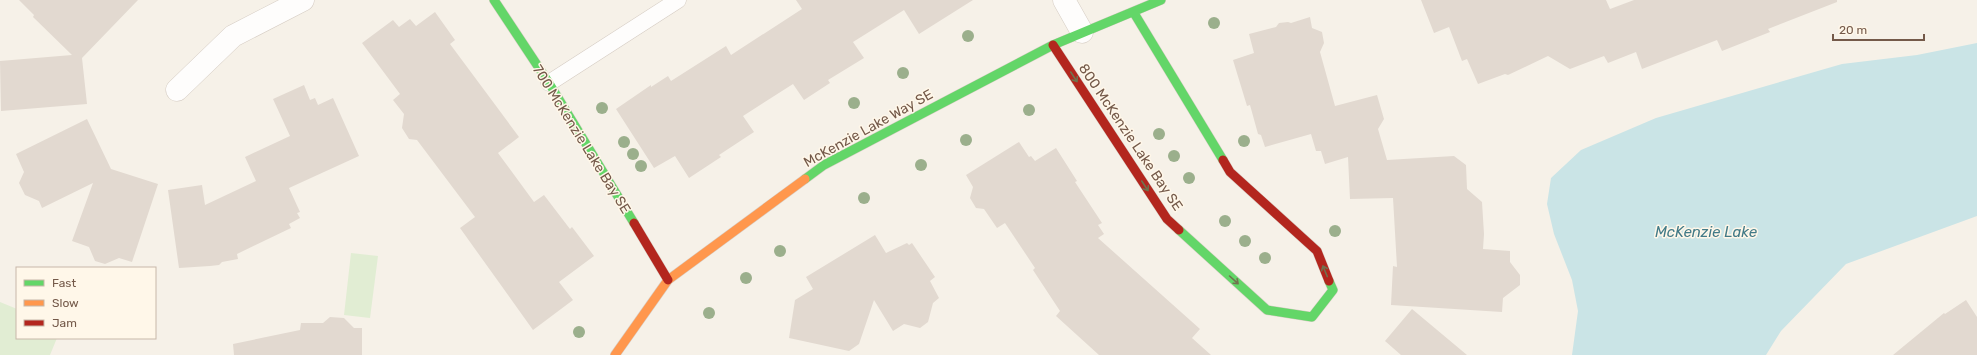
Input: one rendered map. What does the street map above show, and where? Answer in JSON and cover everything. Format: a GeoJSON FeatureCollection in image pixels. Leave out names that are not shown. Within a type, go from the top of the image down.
{"type":"FeatureCollection","features":[{"type":"Feature","properties":{"kind":"street"},"geometry":{"type":"LineString","coordinates":[[177,90],[233,36],[303,0]]}},
{"type":"Feature","properties":{"kind":"street","name":"700 McKenzie Lake Bay SE"},"geometry":{"type":"LineString","coordinates":[[494,0],[549,83],[668,280]]}},
{"type":"Feature","properties":{"kind":"street"},"geometry":{"type":"LineString","coordinates":[[1064,0],[1082,32]]}},
{"type":"Feature","properties":{"kind":"street","name":"McKenzie Lake Way SE"},"geometry":{"type":"LineString","coordinates":[[614,355],[668,280],[824,165],[1053,45],[1082,32],[1134,13],[1160,0]]}},
{"type":"Feature","properties":{"kind":"street","name":"800 McKenzie Lake Bay SE"},"geometry":{"type":"LineString","coordinates":[[1053,45],[1167,219],[1267,310],[1312,317],[1333,290],[1317,251],[1230,172],[1134,13]]}},
{"type":"Feature","properties":{"kind":"lane"},"geometry":{"type":"LineString","coordinates":[[549,83],[678,0]]}},
{"type":"Feature","properties":{"kind":"green space"},"geometry":{"type":"Polygon","coordinates":[[[351,253],[378,256],[370,318],[344,315],[351,253]]]}},
{"type":"Feature","properties":{"kind":"green space"},"geometry":{"type":"Polygon","coordinates":[[[0,302],[16,309],[16,339],[57,339],[50,355],[0,355],[0,302]]]}},
{"type":"Feature","properties":{"kind":"water","name":"McKenzie Lake"},"geometry":{"type":"Polygon","coordinates":[[[1977,43],[1977,216],[1846,264],[1781,331],[1766,355],[1572,355],[1578,311],[1572,280],[1554,234],[1547,204],[1551,178],[1581,150],[1656,118],[1842,64],[1917,55],[1977,43]]]}},
{"type":"Feature","properties":{"kind":"building"},"geometry":{"type":"Polygon","coordinates":[[[19,0],[138,0],[82,58],[87,104],[1,111],[0,61],[72,55],[33,17],[34,15],[19,0]]]}},
{"type":"Feature","properties":{"kind":"building"},"geometry":{"type":"Polygon","coordinates":[[[796,0],[973,0],[919,34],[904,10],[853,42],[864,58],[828,80],[830,83],[804,100],[793,84],[743,116],[754,132],[719,155],[721,157],[689,178],[675,156],[654,168],[616,109],[651,85],[651,87],[668,76],[671,81],[726,46],[731,55],[802,9],[796,0]]]}},
{"type":"Feature","properties":{"kind":"building"},"geometry":{"type":"Polygon","coordinates":[[[1421,0],[1606,0],[1610,9],[1634,0],[1837,0],[1837,2],[1768,29],[1770,32],[1722,51],[1717,40],[1642,69],[1636,52],[1608,63],[1604,56],[1570,69],[1548,56],[1508,75],[1505,74],[1478,84],[1467,59],[1462,61],[1449,27],[1434,33],[1421,0]]]}},
{"type":"Feature","properties":{"kind":"building"},"geometry":{"type":"Polygon","coordinates":[[[435,12],[455,40],[450,44],[519,137],[498,153],[534,202],[544,195],[570,229],[572,227],[594,256],[559,282],[573,300],[533,330],[460,228],[475,217],[417,140],[409,139],[402,128],[404,114],[393,100],[400,94],[362,43],[393,20],[399,27],[410,19],[416,26],[435,12]]]}},
{"type":"Feature","properties":{"kind":"building"},"geometry":{"type":"Polygon","coordinates":[[[1310,17],[1312,28],[1322,32],[1324,43],[1320,52],[1335,106],[1377,95],[1384,119],[1378,129],[1387,160],[1454,156],[1466,165],[1467,189],[1482,202],[1484,234],[1483,249],[1510,251],[1510,262],[1520,275],[1520,285],[1503,298],[1502,312],[1391,305],[1393,266],[1397,267],[1393,198],[1350,199],[1348,157],[1325,164],[1321,151],[1316,151],[1311,134],[1265,147],[1261,135],[1258,134],[1250,105],[1247,106],[1233,60],[1254,53],[1249,34],[1276,27],[1279,23],[1291,23],[1310,17]]]}},
{"type":"Feature","properties":{"kind":"building"},"geometry":{"type":"Polygon","coordinates":[[[304,85],[310,100],[315,98],[318,105],[333,98],[359,156],[289,188],[300,212],[297,213],[300,218],[289,224],[291,228],[237,254],[238,259],[222,262],[219,265],[179,268],[168,190],[202,185],[205,205],[256,181],[245,157],[290,136],[273,99],[304,85]]]}},
{"type":"Feature","properties":{"kind":"building"},"geometry":{"type":"Polygon","coordinates":[[[87,119],[111,169],[158,184],[132,262],[119,258],[105,264],[95,261],[89,247],[72,241],[93,183],[42,208],[39,201],[25,195],[19,183],[24,172],[16,154],[87,119]]]}},
{"type":"Feature","properties":{"kind":"building"},"geometry":{"type":"Polygon","coordinates":[[[1019,142],[1029,157],[1031,156],[1035,161],[1056,148],[1077,181],[1075,182],[1102,223],[1098,225],[1104,234],[1098,238],[1200,329],[1192,338],[1211,355],[1099,355],[1056,316],[1060,311],[1033,270],[1035,268],[1005,223],[997,228],[984,209],[976,208],[970,198],[973,187],[966,175],[1019,142]]]}},
{"type":"Feature","properties":{"kind":"building"},"geometry":{"type":"Polygon","coordinates":[[[875,235],[886,253],[907,243],[909,245],[912,243],[935,277],[930,281],[939,298],[933,303],[928,322],[920,328],[904,324],[893,331],[874,300],[859,344],[849,351],[789,338],[795,300],[813,289],[806,277],[875,235]]]}},
{"type":"Feature","properties":{"kind":"building"},"geometry":{"type":"Polygon","coordinates":[[[1966,300],[1977,317],[1977,355],[1893,355],[1944,313],[1945,314],[1966,300]]]}},
{"type":"Feature","properties":{"kind":"building"},"geometry":{"type":"Polygon","coordinates":[[[1412,309],[1467,355],[1401,355],[1385,341],[1412,309]]]}},
{"type":"Feature","properties":{"kind":"building"},"geometry":{"type":"Polygon","coordinates":[[[330,317],[344,318],[354,328],[362,328],[362,355],[234,355],[233,344],[300,330],[301,323],[323,323],[330,317]]]}},
{"type":"Feature","properties":{"kind":"traffic: fast"},"geometry":{"type":"LineString","coordinates":[[494,0],[549,83],[634,223]]}},
{"type":"Feature","properties":{"kind":"traffic: fast"},"geometry":{"type":"LineString","coordinates":[[805,179],[824,165],[1053,45],[1161,0]]}},
{"type":"Feature","properties":{"kind":"traffic: fast"},"geometry":{"type":"LineString","coordinates":[[1134,13],[1223,160]]}},
{"type":"Feature","properties":{"kind":"traffic: fast"},"geometry":{"type":"LineString","coordinates":[[1179,230],[1267,310],[1312,317],[1333,290],[1329,281]]}},
{"type":"Feature","properties":{"kind":"traffic: slow"},"geometry":{"type":"LineString","coordinates":[[615,355],[668,280],[805,179]]}},
{"type":"Feature","properties":{"kind":"traffic: jam"},"geometry":{"type":"LineString","coordinates":[[1053,45],[1167,219],[1179,230]]}},
{"type":"Feature","properties":{"kind":"traffic: jam"},"geometry":{"type":"LineString","coordinates":[[1223,160],[1230,172],[1317,251],[1329,281]]}},
{"type":"Feature","properties":{"kind":"traffic: jam"},"geometry":{"type":"LineString","coordinates":[[634,223],[668,280]]}}]}
